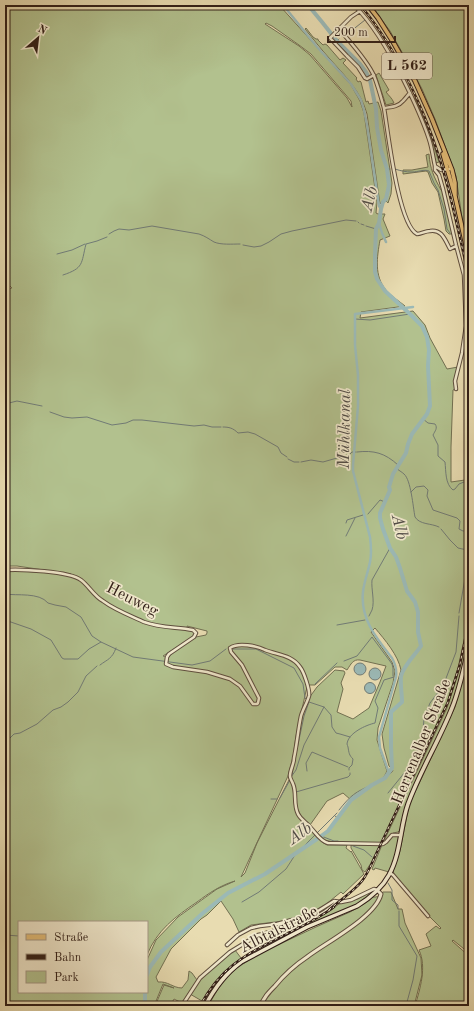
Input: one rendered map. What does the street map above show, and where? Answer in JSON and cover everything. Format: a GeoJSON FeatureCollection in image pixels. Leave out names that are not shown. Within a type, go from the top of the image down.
{"type":"FeatureCollection","features":[{"type":"Feature","properties":{"kind":"main road","name":"L 562"},"geometry":{"type":"LineString","coordinates":[[368,5],[392,40],[412,76],[432,119],[449,169],[469,259]]}},
{"type":"Feature","properties":{"kind":"main road","name":"L 562"},"geometry":{"type":"LineString","coordinates":[[443,149],[449,169]]}},
{"type":"Feature","properties":{"kind":"main road","name":"Herrenalber Straße"},"geometry":{"type":"LineString","coordinates":[[377,890],[384,883],[390,873],[396,858],[404,818],[411,797],[452,707],[463,672],[469,646]]}},
{"type":"Feature","properties":{"kind":"main road","name":"Albtalstraße"},"geometry":{"type":"LineString","coordinates":[[205,1006],[226,976],[241,962],[307,927],[357,906],[370,898],[377,890]]}},
{"type":"Feature","properties":{"kind":"street"},"geometry":{"type":"LineString","coordinates":[[354,5],[372,26],[389,52],[410,93],[430,141],[435,170],[439,175],[443,189],[464,276],[466,326],[462,353],[455,381],[456,389]]}},
{"type":"Feature","properties":{"kind":"street"},"geometry":{"type":"LineString","coordinates":[[360,11],[351,17],[330,38],[358,67],[365,78],[367,79],[373,75]]}},
{"type":"Feature","properties":{"kind":"street"},"geometry":{"type":"LineString","coordinates":[[339,29],[365,61],[379,88],[384,108],[400,200],[410,225],[417,234],[428,231],[436,231],[441,234],[450,249],[456,246]]}},
{"type":"Feature","properties":{"kind":"street"},"geometry":{"type":"LineString","coordinates":[[384,108],[399,105],[410,93]]}},
{"type":"Feature","properties":{"kind":"street"},"geometry":{"type":"LineString","coordinates":[[439,175],[444,166],[445,159]]}},
{"type":"Feature","properties":{"kind":"street"},"geometry":{"type":"LineString","coordinates":[[435,166],[441,170],[449,169]]}},
{"type":"Feature","properties":{"kind":"street","name":"Heuweg"},"geometry":{"type":"LineString","coordinates":[[5,570],[20,569],[74,577],[83,582],[103,602],[144,622],[158,626],[193,630],[196,632],[195,636],[171,652],[168,655],[166,664],[169,666],[207,672],[230,679],[240,686],[253,704],[257,704],[259,698],[242,665],[231,652],[230,648],[236,646],[252,646],[286,656],[299,665],[302,669],[309,694],[299,724],[290,777],[294,786],[295,805],[298,814],[318,836],[328,844],[382,844],[392,835],[401,835]]}},
{"type":"Feature","properties":{"kind":"street"},"geometry":{"type":"LineString","coordinates":[[390,873],[428,916]]}},
{"type":"Feature","properties":{"kind":"street"},"geometry":{"type":"LineString","coordinates":[[228,945],[238,934],[251,928],[290,921],[313,913],[332,902],[351,900],[374,889],[381,894],[372,909],[359,921],[306,957],[284,977],[267,994],[261,1006]]}},
{"type":"Feature","properties":{"kind":"street"},"geometry":{"type":"LineString","coordinates":[[182,1006],[199,980],[230,952],[258,935],[306,921],[325,912],[337,902]]}},
{"type":"Feature","properties":{"kind":"street"},"geometry":{"type":"LineString","coordinates":[[302,1006],[314,1004],[333,1006]]}},
{"type":"Feature","properties":{"kind":"green space"},"geometry":{"type":"Polygon","coordinates":[[[5,5],[280,6],[351,85],[360,101],[364,113],[377,202],[376,213],[385,214],[383,219],[390,236],[380,240],[377,260],[378,273],[382,285],[386,290],[405,306],[361,312],[360,318],[413,311],[425,325],[430,338],[447,369],[458,367],[454,382],[455,389],[453,390],[451,482],[465,480],[466,482],[469,482],[469,611],[466,612],[465,615],[469,617],[458,668],[446,706],[381,843],[334,842],[324,840],[321,837],[328,831],[351,800],[343,793],[327,801],[310,825],[302,818],[296,806],[295,788],[291,776],[303,713],[309,698],[317,687],[335,670],[344,671],[345,673],[341,683],[343,689],[337,712],[353,719],[369,708],[386,666],[356,660],[352,662],[347,670],[342,667],[335,667],[315,685],[308,685],[288,776],[241,877],[245,873],[257,843],[289,780],[293,786],[295,810],[302,821],[309,826],[322,842],[327,845],[347,845],[346,848],[351,851],[364,874],[343,894],[341,892],[325,905],[308,914],[283,921],[251,925],[239,932],[233,919],[221,901],[171,949],[156,977],[158,982],[182,988],[188,980],[189,971],[197,980],[182,1003],[174,999],[170,1006],[155,1006],[164,985],[174,988],[163,984],[154,1006],[5,1006],[5,571],[71,574],[9,566],[9,562],[5,563],[5,292],[12,288],[5,281],[5,5]],[[266,23],[265,24],[310,55],[347,98],[352,107],[351,101],[311,54],[266,23]],[[187,626],[188,630],[192,630],[195,634],[194,636],[163,656],[169,657],[173,652],[196,637],[206,635],[207,633],[207,631],[187,626]],[[375,628],[371,632],[392,662],[395,671],[393,683],[378,728],[377,740],[387,771],[384,777],[385,778],[393,770],[389,766],[382,734],[401,670],[391,648],[375,628]]]}},
{"type":"Feature","properties":{"kind":"green space"},"geometry":{"type":"Polygon","coordinates":[[[371,5],[469,5],[469,246],[462,218],[456,176],[435,119],[411,68],[390,31],[371,5]]]}},
{"type":"Feature","properties":{"kind":"green space"},"geometry":{"type":"Polygon","coordinates":[[[306,28],[313,37],[318,39],[323,45],[327,45],[340,60],[343,58],[346,60],[343,63],[357,78],[356,79],[358,82],[361,82],[366,102],[368,101],[369,104],[378,102],[381,111],[392,183],[388,203],[384,199],[380,204],[367,114],[361,98],[305,29],[306,28]]]}},
{"type":"Feature","properties":{"kind":"green space"},"geometry":{"type":"Polygon","coordinates":[[[379,73],[389,90],[386,92],[394,103],[386,105],[376,75],[379,73]]]}},
{"type":"Feature","properties":{"kind":"green space"},"geometry":{"type":"Polygon","coordinates":[[[414,98],[429,131],[439,162],[436,163],[427,130],[414,98]]]}},
{"type":"Feature","properties":{"kind":"green space"},"geometry":{"type":"Polygon","coordinates":[[[429,154],[430,164],[436,181],[441,190],[443,190],[452,234],[449,234],[446,231],[438,192],[432,183],[428,172],[403,174],[403,170],[428,167],[426,155],[429,154]]]}},
{"type":"Feature","properties":{"kind":"green space"},"geometry":{"type":"Polygon","coordinates":[[[463,266],[469,291],[469,327],[467,327],[466,317],[465,276],[463,266]]]}},
{"type":"Feature","properties":{"kind":"green space"},"geometry":{"type":"Polygon","coordinates":[[[469,626],[468,645],[451,708],[409,799],[400,830],[393,833],[383,843],[447,708],[460,668],[469,626]]]}},
{"type":"Feature","properties":{"kind":"green space"},"geometry":{"type":"Polygon","coordinates":[[[469,652],[469,953],[453,940],[452,941],[469,956],[469,1006],[415,1006],[423,971],[419,950],[431,946],[426,934],[436,926],[440,929],[441,928],[395,876],[393,871],[400,851],[409,805],[455,707],[469,652]]]}},
{"type":"Feature","properties":{"kind":"green space"},"geometry":{"type":"Polygon","coordinates":[[[396,835],[399,839],[393,864],[389,872],[375,868],[374,870],[372,869],[382,845],[396,835]]]}},
{"type":"Feature","properties":{"kind":"green space"},"geometry":{"type":"Polygon","coordinates":[[[351,845],[380,845],[365,872],[362,870],[361,865],[351,848],[351,845]]]}},
{"type":"Feature","properties":{"kind":"green space"},"geometry":{"type":"Polygon","coordinates":[[[372,891],[374,892],[364,901],[355,906],[307,925],[240,961],[330,911],[339,904],[358,899],[372,891]]]}},
{"type":"Feature","properties":{"kind":"green space"},"geometry":{"type":"Polygon","coordinates":[[[383,892],[391,892],[398,909],[402,909],[405,923],[421,958],[422,975],[414,1006],[208,1006],[227,977],[246,962],[263,952],[350,912],[373,897],[381,895],[383,892]]]}},
{"type":"Feature","properties":{"kind":"green space"},"geometry":{"type":"Polygon","coordinates":[[[235,950],[241,958],[219,978],[202,1001],[190,994],[199,981],[235,950]]]}},
{"type":"Feature","properties":{"kind":"green space"},"geometry":{"type":"Polygon","coordinates":[[[229,970],[203,1006],[201,1006],[216,984],[229,970]]]}},
{"type":"Feature","properties":{"kind":"water"},"geometry":{"type":"Polygon","coordinates":[[[358,663],[362,663],[366,669],[362,675],[358,675],[354,671],[354,667],[358,663]]]}},
{"type":"Feature","properties":{"kind":"water"},"geometry":{"type":"Polygon","coordinates":[[[373,668],[377,668],[381,674],[377,680],[373,680],[369,676],[369,672],[373,668]]]}},
{"type":"Feature","properties":{"kind":"water"},"geometry":{"type":"Polygon","coordinates":[[[370,682],[374,684],[376,688],[374,692],[370,694],[366,692],[364,688],[366,684],[370,682]]]}},
{"type":"Feature","properties":{"kind":"waterway"},"geometry":{"type":"LineString","coordinates":[[283,5],[318,48],[351,84],[361,100],[367,125],[379,206],[381,209]]}},
{"type":"Feature","properties":{"kind":"waterway","name":"Alb"},"geometry":{"type":"LineString","coordinates":[[148,972],[161,952],[203,913],[228,893],[265,874],[328,831],[351,800],[385,778],[392,768],[391,712],[402,702],[402,672],[421,646],[418,632],[418,612],[415,602],[407,591],[396,557],[390,548],[383,529],[380,513],[390,490],[389,487],[393,474],[406,453],[412,434],[427,414],[430,406],[428,366],[429,350],[427,337],[422,326],[385,291],[377,279],[375,272],[376,229],[389,185],[387,169],[381,150],[377,128],[376,109],[370,80],[360,64],[337,41],[308,5]]}},
{"type":"Feature","properties":{"kind":"waterway"},"geometry":{"type":"LineString","coordinates":[[379,10],[386,5]]}},
{"type":"Feature","properties":{"kind":"waterway"},"geometry":{"type":"LineString","coordinates":[[346,35],[365,20]]}},
{"type":"Feature","properties":{"kind":"waterway"},"geometry":{"type":"LineString","coordinates":[[395,169],[410,172],[425,170],[429,171],[438,190],[444,209],[447,229],[450,233]]}},
{"type":"Feature","properties":{"kind":"waterway"},"geometry":{"type":"LineString","coordinates":[[243,245],[254,247],[261,246],[281,234],[292,231],[346,220],[356,221]]}},
{"type":"Feature","properties":{"kind":"waterway"},"geometry":{"type":"LineString","coordinates":[[379,223],[386,242]]}},
{"type":"Feature","properties":{"kind":"waterway"},"geometry":{"type":"LineString","coordinates":[[109,234],[119,229],[129,230],[152,226],[199,234],[217,243],[240,244]]}},
{"type":"Feature","properties":{"kind":"waterway"},"geometry":{"type":"LineString","coordinates":[[366,226],[376,229]]}},
{"type":"Feature","properties":{"kind":"waterway"},"geometry":{"type":"LineString","coordinates":[[63,275],[75,270],[78,267],[82,261],[86,244],[107,237]]}},
{"type":"Feature","properties":{"kind":"waterway"},"geometry":{"type":"LineString","coordinates":[[57,254],[72,250],[85,244]]}},
{"type":"Feature","properties":{"kind":"waterway","name":"Mühlkanal"},"geometry":{"type":"LineString","coordinates":[[389,773],[380,748],[379,737],[396,677],[396,670],[392,658],[375,636],[364,611],[363,592],[370,562],[371,549],[370,537],[353,471],[358,406],[355,314],[413,307]]}},
{"type":"Feature","properties":{"kind":"waterway"},"geometry":{"type":"LineString","coordinates":[[355,319],[370,320],[410,314]]}},
{"type":"Feature","properties":{"kind":"waterway"},"geometry":{"type":"LineString","coordinates":[[5,404],[17,401],[42,406]]}},
{"type":"Feature","properties":{"kind":"waterway"},"geometry":{"type":"LineString","coordinates":[[50,412],[64,417],[87,417],[112,425],[126,423],[133,420],[142,420],[194,426],[204,425],[221,427]]}},
{"type":"Feature","properties":{"kind":"waterway"},"geometry":{"type":"LineString","coordinates":[[423,419],[428,423],[436,425],[436,430],[433,435],[438,445],[438,456],[445,462],[446,477],[450,487],[453,490],[459,484],[469,480]]}},
{"type":"Feature","properties":{"kind":"waterway"},"geometry":{"type":"LineString","coordinates":[[223,427],[231,428],[238,433],[248,432],[255,434],[278,447],[281,453],[287,457]]}},
{"type":"Feature","properties":{"kind":"waterway","name":"Mühlkanal"},"geometry":{"type":"LineString","coordinates":[[348,456],[352,452],[356,452]]}},
{"type":"Feature","properties":{"kind":"waterway"},"geometry":{"type":"LineString","coordinates":[[357,452],[379,453],[398,465]]}},
{"type":"Feature","properties":{"kind":"waterway"},"geometry":{"type":"LineString","coordinates":[[301,462],[311,460],[323,462],[344,456]]}},
{"type":"Feature","properties":{"kind":"waterway"},"geometry":{"type":"LineString","coordinates":[[288,459],[294,462],[299,462]]}},
{"type":"Feature","properties":{"kind":"waterway"},"geometry":{"type":"LineString","coordinates":[[396,468],[406,477],[417,520],[439,527]]}},
{"type":"Feature","properties":{"kind":"waterway"},"geometry":{"type":"LineString","coordinates":[[411,492],[416,487],[424,486],[428,490],[427,496],[433,510],[457,518],[460,521],[459,529],[469,531]]}},
{"type":"Feature","properties":{"kind":"waterway"},"geometry":{"type":"LineString","coordinates":[[368,514],[380,500],[385,502]]}},
{"type":"Feature","properties":{"kind":"waterway"},"geometry":{"type":"LineString","coordinates":[[346,523],[347,520],[363,515]]}},
{"type":"Feature","properties":{"kind":"waterway"},"geometry":{"type":"LineString","coordinates":[[346,536],[355,518]]}},
{"type":"Feature","properties":{"kind":"waterway"},"geometry":{"type":"LineString","coordinates":[[441,529],[458,548],[467,550],[469,555],[459,613]]}},
{"type":"Feature","properties":{"kind":"waterway"},"geometry":{"type":"LineString","coordinates":[[369,616],[373,606],[372,580],[390,548]]}},
{"type":"Feature","properties":{"kind":"waterway"},"geometry":{"type":"LineString","coordinates":[[5,594],[39,597],[48,603],[66,607],[81,617],[92,636],[101,642]]}},
{"type":"Feature","properties":{"kind":"waterway"},"geometry":{"type":"LineString","coordinates":[[388,793],[405,772],[419,748],[423,732],[424,718],[430,703],[445,681],[456,652],[459,616]]}},
{"type":"Feature","properties":{"kind":"waterway"},"geometry":{"type":"LineString","coordinates":[[5,620],[31,629],[51,640],[64,659],[78,659],[89,649],[101,642],[133,657],[192,665],[210,661],[226,649]]}},
{"type":"Feature","properties":{"kind":"waterway"},"geometry":{"type":"LineString","coordinates":[[337,625],[365,620]]}},
{"type":"Feature","properties":{"kind":"waterway","name":"Mühlkanal"},"geometry":{"type":"LineString","coordinates":[[344,661],[357,656],[372,637],[392,664],[393,676]]}},
{"type":"Feature","properties":{"kind":"waterway"},"geometry":{"type":"LineString","coordinates":[[100,665],[111,657],[116,648]]}},
{"type":"Feature","properties":{"kind":"waterway"},"geometry":{"type":"LineString","coordinates":[[233,649],[256,649],[294,668],[303,684],[305,698],[309,702],[324,707],[331,715],[332,727],[336,733],[350,737]]}},
{"type":"Feature","properties":{"kind":"waterway"},"geometry":{"type":"LineString","coordinates":[[315,684],[337,663]]}},
{"type":"Feature","properties":{"kind":"waterway"},"geometry":{"type":"LineString","coordinates":[[5,739],[10,738],[14,734],[20,733],[37,724],[53,710],[68,702],[78,692],[86,676],[97,666]]}},
{"type":"Feature","properties":{"kind":"waterway"},"geometry":{"type":"LineString","coordinates":[[349,770],[353,759],[349,752],[347,744],[348,740],[358,730],[375,723],[378,708],[375,701],[384,680],[394,677]]}},
{"type":"Feature","properties":{"kind":"waterway"},"geometry":{"type":"LineString","coordinates":[[295,759],[304,716],[309,702]]}},
{"type":"Feature","properties":{"kind":"waterway"},"geometry":{"type":"LineString","coordinates":[[291,777],[296,770],[304,745],[324,707]]}},
{"type":"Feature","properties":{"kind":"waterway"},"geometry":{"type":"LineString","coordinates":[[307,771],[306,763],[312,752],[348,767]]}},
{"type":"Feature","properties":{"kind":"waterway"},"geometry":{"type":"LineString","coordinates":[[292,775],[294,764]]}},
{"type":"Feature","properties":{"kind":"waterway"},"geometry":{"type":"LineString","coordinates":[[296,792],[348,777],[350,773]]}},
{"type":"Feature","properties":{"kind":"waterway"},"geometry":{"type":"LineString","coordinates":[[280,798],[290,780]]}},
{"type":"Feature","properties":{"kind":"waterway","name":"Alb"},"geometry":{"type":"LineString","coordinates":[[339,810],[354,794],[372,785]]}},
{"type":"Feature","properties":{"kind":"waterway"},"geometry":{"type":"LineString","coordinates":[[271,799],[277,799]]}},
{"type":"Feature","properties":{"kind":"waterway","name":"Alb"},"geometry":{"type":"LineString","coordinates":[[242,902],[259,892],[286,869],[295,855],[337,813]]}},
{"type":"Feature","properties":{"kind":"waterway"},"geometry":{"type":"LineString","coordinates":[[321,836],[338,841]]}},
{"type":"Feature","properties":{"kind":"waterway"},"geometry":{"type":"LineString","coordinates":[[353,846],[364,850],[372,857]]}},
{"type":"Feature","properties":{"kind":"waterway"},"geometry":{"type":"LineString","coordinates":[[388,883],[392,890],[392,900],[398,905],[398,909]]}},
{"type":"Feature","properties":{"kind":"waterway"},"geometry":{"type":"LineString","coordinates":[[399,911],[399,926],[417,956],[407,1002],[403,1006]]}},
{"type":"Feature","properties":{"kind":"waterway"},"geometry":{"type":"LineString","coordinates":[[5,935],[18,936]]}},
{"type":"Feature","properties":{"kind":"waterway","name":"Alb"},"geometry":{"type":"LineString","coordinates":[[145,993],[145,1006]]}},
{"type":"Feature","properties":{"kind":"railway"},"geometry":{"type":"LineString","coordinates":[[360,5],[378,27],[393,52],[409,82],[424,116],[446,180],[469,278]]}},
{"type":"Feature","properties":{"kind":"railway"},"geometry":{"type":"LineString","coordinates":[[329,910],[351,892],[369,870],[448,702],[460,664],[469,621]]}},
{"type":"Feature","properties":{"kind":"railway"},"geometry":{"type":"LineString","coordinates":[[200,1006],[214,984],[233,965],[257,949],[322,915],[334,907]]}}]}
